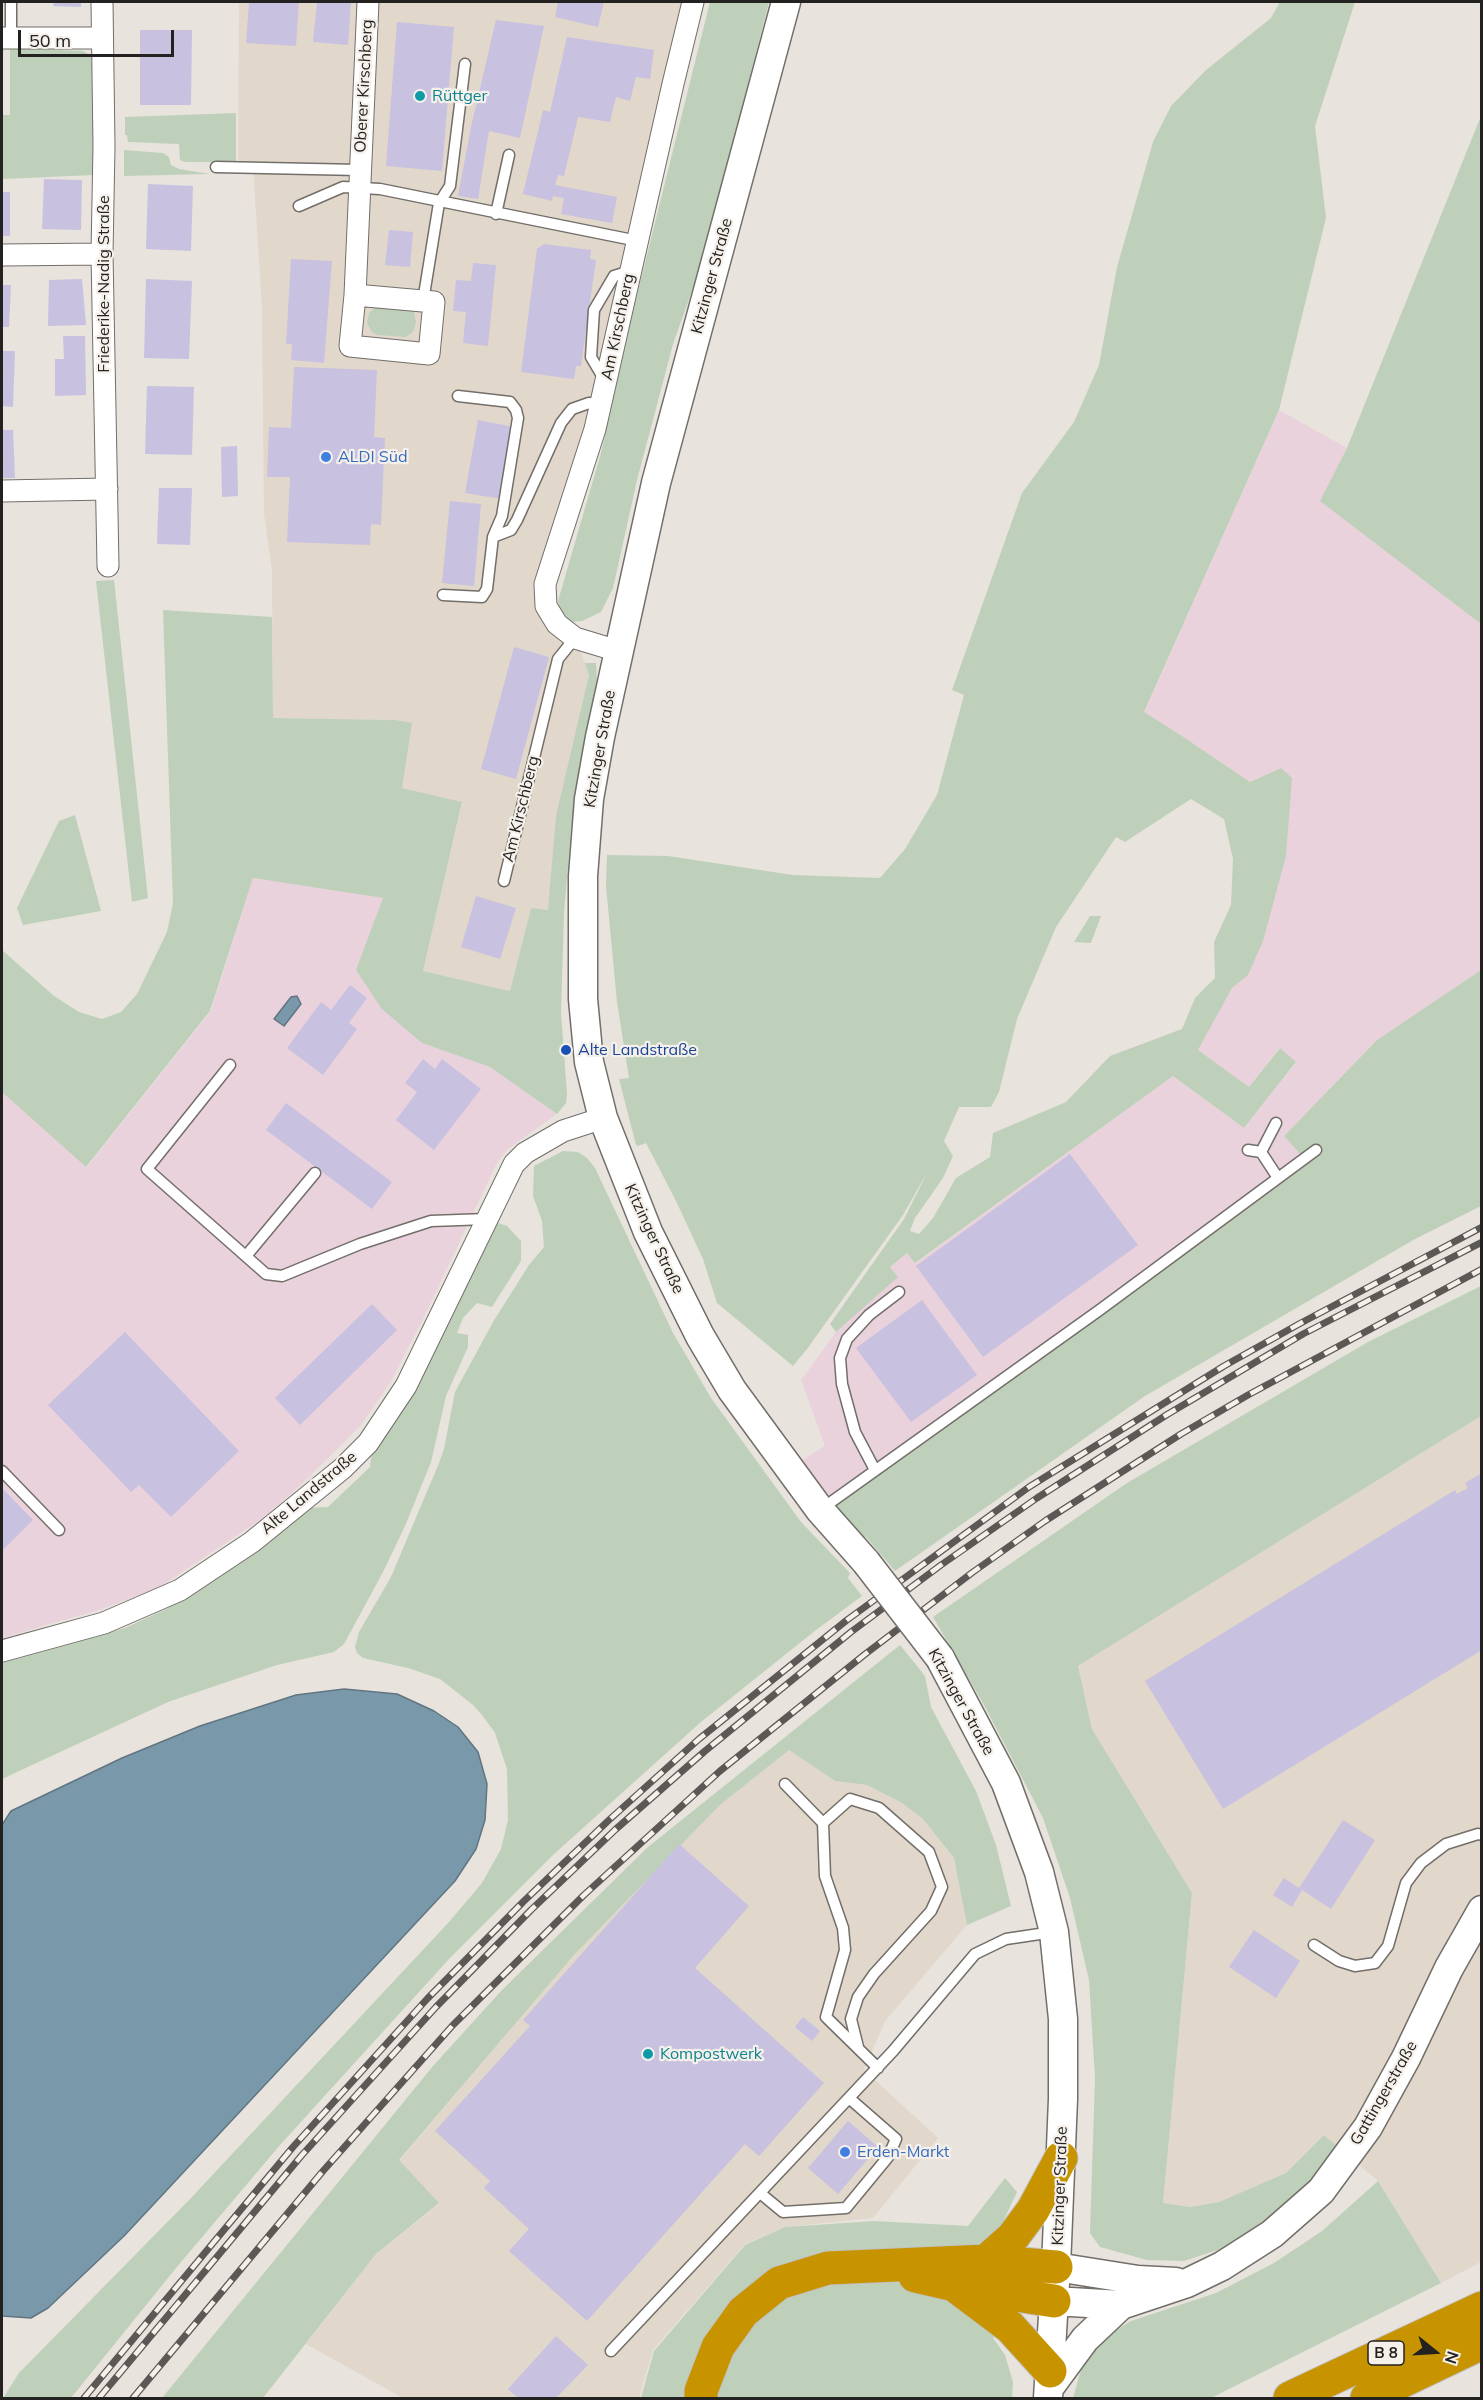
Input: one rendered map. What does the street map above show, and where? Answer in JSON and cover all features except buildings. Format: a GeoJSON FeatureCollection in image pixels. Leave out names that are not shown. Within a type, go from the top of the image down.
{"type":"FeatureCollection","features":[{"type":"Feature","properties":{"kind":"highway"},"geometry":{"type":"LineString","coordinates":[[986,2261],[1013,2237],[1034,2210],[1061,2158]]}},
{"type":"Feature","properties":{"kind":"highway"},"geometry":{"type":"LineString","coordinates":[[701,2398],[701,2391],[718,2347],[742,2312],[779,2283],[828,2268],[986,2261],[1056,2267]]}},
{"type":"Feature","properties":{"kind":"highway"},"geometry":{"type":"LineString","coordinates":[[872,2266],[954,2285],[1054,2301]]}},
{"type":"Feature","properties":{"kind":"highway"},"geometry":{"type":"LineString","coordinates":[[954,2285],[1010,2327],[1049,2386]]}},
{"type":"Feature","properties":{"kind":"highway","name":"B 8"},"geometry":{"type":"LineString","coordinates":[[1290,2398],[1482,2308]]}},
{"type":"Feature","properties":{"kind":"highway","name":"B 8"},"geometry":{"type":"LineString","coordinates":[[1367,2398],[1482,2343]]}},
{"type":"Feature","properties":{"kind":"street","name":"Friederike-Nadig Straße"},"geometry":{"type":"LineString","coordinates":[[102,2],[104,146],[102,254],[108,566]]}},
{"type":"Feature","properties":{"kind":"street","name":"Oberer Kirschberg"},"geometry":{"type":"LineString","coordinates":[[368,2],[355,295],[350,346],[429,354],[434,302],[423,301]]}},
{"type":"Feature","properties":{"kind":"street","name":"Am Kirschberg"},"geometry":{"type":"LineString","coordinates":[[618,651],[575,638],[557,624],[546,606],[545,584],[595,429],[693,2]]}},
{"type":"Feature","properties":{"kind":"street","name":"Kitzinger Straße"},"geometry":{"type":"LineString","coordinates":[[786,2],[656,483],[618,651],[589,799],[583,876],[583,999],[589,1062],[603,1118],[648,1232],[700,1336],[732,1390],[820,1510],[866,1562],[940,1658],[1006,1783],[1039,1872],[1054,1932],[1063,2019],[1061,2158],[1049,2386]]}},
{"type":"Feature","properties":{"kind":"street"},"geometry":{"type":"LineString","coordinates":[[6,38],[101,38]]}},
{"type":"Feature","properties":{"kind":"street"},"geometry":{"type":"LineString","coordinates":[[2,255],[102,254]]}},
{"type":"Feature","properties":{"kind":"street"},"geometry":{"type":"LineString","coordinates":[[355,295],[423,301]]}},
{"type":"Feature","properties":{"kind":"street"},"geometry":{"type":"LineString","coordinates":[[2,491],[107,489]]}},
{"type":"Feature","properties":{"kind":"street","name":"Alte Landstraße"},"geometry":{"type":"LineString","coordinates":[[2,1651],[104,1623],[180,1590],[252,1542],[343,1468],[368,1443],[406,1386],[514,1164],[525,1153],[563,1131],[603,1118]]}},
{"type":"Feature","properties":{"kind":"street","name":"Gattingerstraße"},"geometry":{"type":"LineString","coordinates":[[1054,2301],[1121,2305],[1186,2283],[1222,2266],[1272,2234],[1321,2191],[1368,2127],[1406,2058],[1449,1968],[1482,1910]]}},
{"type":"Feature","properties":{"kind":"street","name":"Gattingerstraße"},"geometry":{"type":"LineString","coordinates":[[1056,2267],[1138,2280],[1186,2283]]}},
{"type":"Feature","properties":{"kind":"street"},"geometry":{"type":"LineString","coordinates":[[1049,2386],[1085,2339],[1121,2305]]}},
{"type":"Feature","properties":{"kind":"lane"},"geometry":{"type":"LineString","coordinates":[[6,38],[10,2]]}},
{"type":"Feature","properties":{"kind":"lane"},"geometry":{"type":"LineString","coordinates":[[423,301],[439,203],[450,186],[465,64]]}},
{"type":"Feature","properties":{"kind":"lane"},"geometry":{"type":"LineString","coordinates":[[496,214],[508,155]]}},
{"type":"Feature","properties":{"kind":"lane","name":"Oberer Kirschberg"},"geometry":{"type":"LineString","coordinates":[[216,166],[360,179]]}},
{"type":"Feature","properties":{"kind":"lane"},"geometry":{"type":"LineString","coordinates":[[299,207],[360,179],[380,189],[439,203],[638,241]]}},
{"type":"Feature","properties":{"kind":"lane"},"geometry":{"type":"LineString","coordinates":[[443,595],[482,597],[487,590],[493,537],[502,516],[518,418],[510,402],[458,396]]}},
{"type":"Feature","properties":{"kind":"lane"},"geometry":{"type":"LineString","coordinates":[[493,537],[511,530],[517,520],[566,415],[572,409],[584,405],[601,405]]}},
{"type":"Feature","properties":{"kind":"lane","name":"Am Kirschberg"},"geometry":{"type":"LineString","coordinates":[[504,881],[558,659],[575,638]]}},
{"type":"Feature","properties":{"kind":"lane"},"geometry":{"type":"LineString","coordinates":[[230,1065],[147,1169],[266,1274],[282,1276],[360,1244],[431,1221],[487,1219]]}},
{"type":"Feature","properties":{"kind":"lane"},"geometry":{"type":"LineString","coordinates":[[1261,1152],[1276,1123]]}},
{"type":"Feature","properties":{"kind":"lane"},"geometry":{"type":"LineString","coordinates":[[1248,1150],[1261,1152],[1278,1178]]}},
{"type":"Feature","properties":{"kind":"lane"},"geometry":{"type":"LineString","coordinates":[[820,1510],[1110,1302],[1316,1150]]}},
{"type":"Feature","properties":{"kind":"lane"},"geometry":{"type":"LineString","coordinates":[[246,1256],[315,1173]]}},
{"type":"Feature","properties":{"kind":"lane"},"geometry":{"type":"LineString","coordinates":[[875,1470],[855,1432],[842,1384],[840,1358],[847,1339],[869,1315],[899,1292]]}},
{"type":"Feature","properties":{"kind":"lane"},"geometry":{"type":"LineString","coordinates":[[2,1471],[59,1530]]}},
{"type":"Feature","properties":{"kind":"lane"},"geometry":{"type":"LineString","coordinates":[[784,1784],[823,1822],[825,1876],[843,1928],[845,1950],[826,2017],[878,2068]]}},
{"type":"Feature","properties":{"kind":"lane"},"geometry":{"type":"LineString","coordinates":[[823,1822],[850,1799],[879,1808],[929,1852],[942,1887],[931,1911],[874,1974],[858,1997],[851,2019],[858,2047]]}},
{"type":"Feature","properties":{"kind":"lane"},"geometry":{"type":"LineString","coordinates":[[1314,1945],[1340,1961],[1355,1966],[1375,1963],[1388,1946],[1406,1883],[1421,1863],[1446,1844],[1478,1834],[1482,1835]]}},
{"type":"Feature","properties":{"kind":"lane"},"geometry":{"type":"LineString","coordinates":[[611,2351],[878,2068],[975,1954],[1006,1940],[1054,1932]]}},
{"type":"Feature","properties":{"kind":"lane"},"geometry":{"type":"LineString","coordinates":[[760,2193],[783,2212],[846,2208],[888,2157],[896,2139],[849,2098]]}},
{"type":"Feature","properties":{"kind":"shaded area"},"geometry":{"type":"Polygon","coordinates":[[[239,2],[693,2],[606,384],[552,603],[576,640],[589,674],[548,910],[531,908],[510,991],[423,971],[462,803],[402,788],[395,720],[273,718],[272,572],[264,514],[262,307],[253,167],[238,167],[239,2]]]}},
{"type":"Feature","properties":{"kind":"shaded area"},"geometry":{"type":"Polygon","coordinates":[[[1279,410],[1347,448],[1321,501],[1481,624],[1481,970],[1377,1040],[1284,1136],[1302,1157],[828,1500],[802,1460],[825,1446],[801,1380],[836,1332],[897,1277],[890,1267],[907,1253],[916,1263],[1173,1076],[1244,1128],[1296,1063],[1279,1048],[1249,1087],[1198,1050],[1232,987],[1248,975],[1281,768],[1250,782],[1144,713],[1279,410]]]}},
{"type":"Feature","properties":{"kind":"shaded area"},"geometry":{"type":"Polygon","coordinates":[[[253,878],[384,898],[356,970],[422,1043],[490,1067],[557,1114],[508,1149],[497,1163],[390,1383],[361,1425],[302,1484],[263,1518],[160,1587],[102,1609],[2,1638],[2,1092],[87,1167],[211,1011],[253,878]]]}},
{"type":"Feature","properties":{"kind":"shaded area"},"geometry":{"type":"Polygon","coordinates":[[[1481,1416],[1481,2262],[1441,2283],[1378,2181],[1324,2135],[1286,2173],[1219,2202],[1190,2207],[1163,2203],[1192,1893],[1092,1729],[1078,1666],[1481,1416]]]}},
{"type":"Feature","properties":{"kind":"shaded area"},"geometry":{"type":"Polygon","coordinates":[[[789,1750],[835,1781],[867,1785],[902,1803],[923,1819],[954,1858],[967,1925],[885,2021],[864,2070],[938,2138],[873,2218],[785,2227],[745,2244],[653,2350],[639,2398],[403,2398],[306,2344],[376,2254],[439,2204],[399,2161],[574,1955],[720,1805],[789,1750]]]}},
{"type":"Feature","properties":{"kind":"green space"},"geometry":{"type":"Polygon","coordinates":[[[710,2],[769,2],[703,260],[673,344],[637,480],[613,588],[601,612],[582,621],[573,622],[565,618],[558,601],[601,453],[634,307],[710,2]]]}},
{"type":"Feature","properties":{"kind":"green space"},"geometry":{"type":"Polygon","coordinates":[[[1280,2],[1355,2],[1315,126],[1326,218],[1279,410],[1144,712],[1250,782],[1281,768],[1292,778],[1286,856],[1263,941],[1248,975],[1232,988],[1198,1050],[1249,1087],[1280,1048],[1296,1062],[1244,1128],[1173,1076],[915,1263],[907,1253],[890,1267],[898,1277],[836,1332],[830,1324],[904,1219],[928,1171],[903,1215],[793,1366],[717,1303],[703,1259],[675,1199],[646,1143],[636,1145],[619,1079],[629,1078],[617,1002],[606,886],[607,855],[668,856],[793,875],[880,878],[905,849],[937,795],[964,695],[952,690],[1022,493],[1074,422],[1099,365],[1117,267],[1153,142],[1171,106],[1206,70],[1271,18],[1280,2]],[[1191,799],[1125,842],[1116,837],[1056,927],[1017,1019],[999,1092],[991,1107],[959,1107],[944,1141],[953,1156],[943,1178],[915,1218],[910,1231],[919,1234],[933,1218],[956,1178],[990,1157],[993,1133],[1066,1102],[1110,1056],[1182,1029],[1195,998],[1215,978],[1214,942],[1231,905],[1233,859],[1224,819],[1191,799]]]}},
{"type":"Feature","properties":{"kind":"green space"},"geometry":{"type":"Polygon","coordinates":[[[10,48],[83,51],[93,57],[94,175],[2,179],[2,115],[10,115],[10,48]]]}},
{"type":"Feature","properties":{"kind":"green space"},"geometry":{"type":"Polygon","coordinates":[[[236,113],[236,162],[185,162],[180,160],[179,144],[128,142],[127,135],[125,135],[125,117],[236,113]]]}},
{"type":"Feature","properties":{"kind":"green space"},"geometry":{"type":"Polygon","coordinates":[[[1481,116],[1481,624],[1320,501],[1347,448],[1481,116]]]}},
{"type":"Feature","properties":{"kind":"green space"},"geometry":{"type":"Polygon","coordinates":[[[124,150],[163,153],[169,157],[171,165],[179,169],[210,174],[124,176],[124,150]]]}},
{"type":"Feature","properties":{"kind":"green space"},"geometry":{"type":"Polygon","coordinates":[[[377,306],[405,308],[414,312],[416,322],[413,332],[406,337],[377,335],[372,332],[367,323],[369,313],[377,306]]]}},
{"type":"Feature","properties":{"kind":"green space"},"geometry":{"type":"Polygon","coordinates":[[[114,580],[148,898],[132,902],[96,581],[114,580]]]}},
{"type":"Feature","properties":{"kind":"green space"},"geometry":{"type":"Polygon","coordinates":[[[163,610],[272,617],[273,718],[395,720],[412,723],[402,788],[462,802],[423,971],[510,991],[531,908],[548,910],[556,816],[589,675],[585,663],[596,663],[597,682],[571,829],[564,913],[561,1013],[567,1094],[566,1103],[557,1114],[490,1067],[422,1043],[382,1009],[356,970],[383,898],[253,878],[210,1011],[86,1167],[2,1092],[2,950],[54,996],[79,1012],[102,1019],[121,1012],[137,994],[167,932],[173,903],[163,610]]]}},
{"type":"Feature","properties":{"kind":"green space"},"geometry":{"type":"Polygon","coordinates":[[[75,815],[101,911],[23,925],[17,908],[59,821],[75,815]]]}},
{"type":"Feature","properties":{"kind":"green space"},"geometry":{"type":"Polygon","coordinates":[[[1090,916],[1101,916],[1091,943],[1074,942],[1090,916]]]}},
{"type":"Feature","properties":{"kind":"green space"},"geometry":{"type":"Polygon","coordinates":[[[1481,970],[1481,1206],[1415,1239],[1145,1396],[895,1571],[866,1537],[860,1538],[832,1505],[1306,1161],[1284,1136],[1377,1040],[1481,970]]]}},
{"type":"Feature","properties":{"kind":"green space"},"geometry":{"type":"Polygon","coordinates":[[[563,1151],[578,1152],[595,1168],[673,1333],[711,1398],[801,1522],[850,1573],[848,1578],[862,1596],[701,1722],[554,1854],[449,1959],[280,2145],[176,2268],[71,2398],[3,2398],[19,2373],[191,2198],[449,1922],[482,1883],[501,1849],[508,1820],[507,1769],[495,1733],[482,1715],[440,1679],[408,1668],[363,1658],[357,1653],[355,1647],[359,1632],[391,1577],[439,1463],[455,1392],[493,1322],[529,1265],[544,1247],[542,1221],[533,1196],[534,1166],[563,1151]]]}},
{"type":"Feature","properties":{"kind":"green space"},"geometry":{"type":"Polygon","coordinates":[[[498,1223],[507,1226],[521,1241],[521,1261],[492,1307],[477,1303],[463,1318],[457,1333],[468,1335],[468,1347],[446,1396],[431,1462],[405,1526],[344,1644],[334,1652],[277,1665],[168,1702],[2,1779],[2,1661],[125,1628],[164,1610],[235,1567],[307,1508],[328,1507],[370,1467],[373,1443],[489,1226],[498,1223]]]}},
{"type":"Feature","properties":{"kind":"green space"},"geometry":{"type":"Polygon","coordinates":[[[1481,1286],[1481,1416],[1078,1666],[1092,1729],[1192,1893],[1163,2203],[1190,2207],[1219,2202],[1286,2173],[1324,2135],[1344,2152],[1310,2189],[1230,2246],[1184,2261],[1147,2260],[1100,2247],[1090,2233],[1095,2078],[1089,1980],[1070,1898],[1043,1818],[984,1705],[933,1617],[1127,1483],[1368,1342],[1481,1286]]]}},
{"type":"Feature","properties":{"kind":"green space"},"geometry":{"type":"Polygon","coordinates":[[[900,1645],[925,1676],[931,1707],[976,1791],[996,1845],[1011,1906],[967,1925],[954,1858],[923,1819],[902,1803],[867,1785],[835,1781],[789,1750],[720,1805],[574,1955],[399,2160],[439,2203],[376,2254],[263,2398],[162,2398],[433,2066],[502,1990],[648,1847],[900,1645]]]}},
{"type":"Feature","properties":{"kind":"green space"},"geometry":{"type":"Polygon","coordinates":[[[1005,2178],[1017,2192],[1001,2226],[979,2250],[777,2272],[689,2398],[641,2398],[654,2351],[745,2245],[785,2227],[874,2221],[968,2226],[1005,2178]]]}},
{"type":"Feature","properties":{"kind":"green space"},"geometry":{"type":"Polygon","coordinates":[[[1378,2181],[1441,2283],[1211,2398],[1073,2398],[1082,2366],[1095,2347],[1111,2333],[1131,2321],[1216,2293],[1274,2263],[1322,2231],[1378,2181]]]}},
{"type":"Feature","properties":{"kind":"green space"},"geometry":{"type":"Polygon","coordinates":[[[875,2277],[962,2302],[1000,2329],[993,2338],[1005,2355],[1013,2382],[1012,2398],[715,2398],[738,2340],[781,2298],[809,2284],[875,2277]]]}},
{"type":"Feature","properties":{"kind":"water"},"geometry":{"type":"Polygon","coordinates":[[[297,996],[301,1004],[284,1026],[274,1019],[291,997],[297,996]]]}},
{"type":"Feature","properties":{"kind":"water"},"geometry":{"type":"Polygon","coordinates":[[[344,1689],[397,1694],[434,1711],[458,1727],[478,1752],[487,1784],[485,1820],[476,1849],[455,1881],[124,2236],[48,2308],[31,2318],[2,2316],[2,1825],[11,1811],[122,1758],[200,1726],[296,1695],[344,1689]]]}},
{"type":"Feature","properties":{"kind":"railway"},"geometry":{"type":"LineString","coordinates":[[84,2398],[293,2147],[427,1999],[524,1901],[699,1739],[847,1620],[1029,1487],[1224,1366],[1482,1227]]}},
{"type":"Feature","properties":{"kind":"railway"},"geometry":{"type":"LineString","coordinates":[[99,2398],[302,2155],[436,2007],[531,1910],[616,1829],[705,1751],[851,1632],[1037,1498],[1168,1414],[1303,1334],[1482,1242]]}},
{"type":"Feature","properties":{"kind":"railway"},"geometry":{"type":"LineString","coordinates":[[133,2398],[323,2171],[453,2025],[584,1895],[720,1771],[864,1655],[973,1572],[1045,1521],[1181,1434],[1248,1395],[1482,1269]]}},
{"type":"Feature","properties":{"kind":"place","name":"Rüttger"},"geometry":{"type":"Point","coordinates":[420,96]}},
{"type":"Feature","properties":{"kind":"place","name":"ALDI Süd"},"geometry":{"type":"Point","coordinates":[326,457]}},
{"type":"Feature","properties":{"kind":"place","name":"Alte Landstraße"},"geometry":{"type":"Point","coordinates":[566,1050]}},
{"type":"Feature","properties":{"kind":"place","name":"Kompostwerk"},"geometry":{"type":"Point","coordinates":[648,2054]}},
{"type":"Feature","properties":{"kind":"place","name":"Erden-Markt"},"geometry":{"type":"Point","coordinates":[845,2152]}}]}
